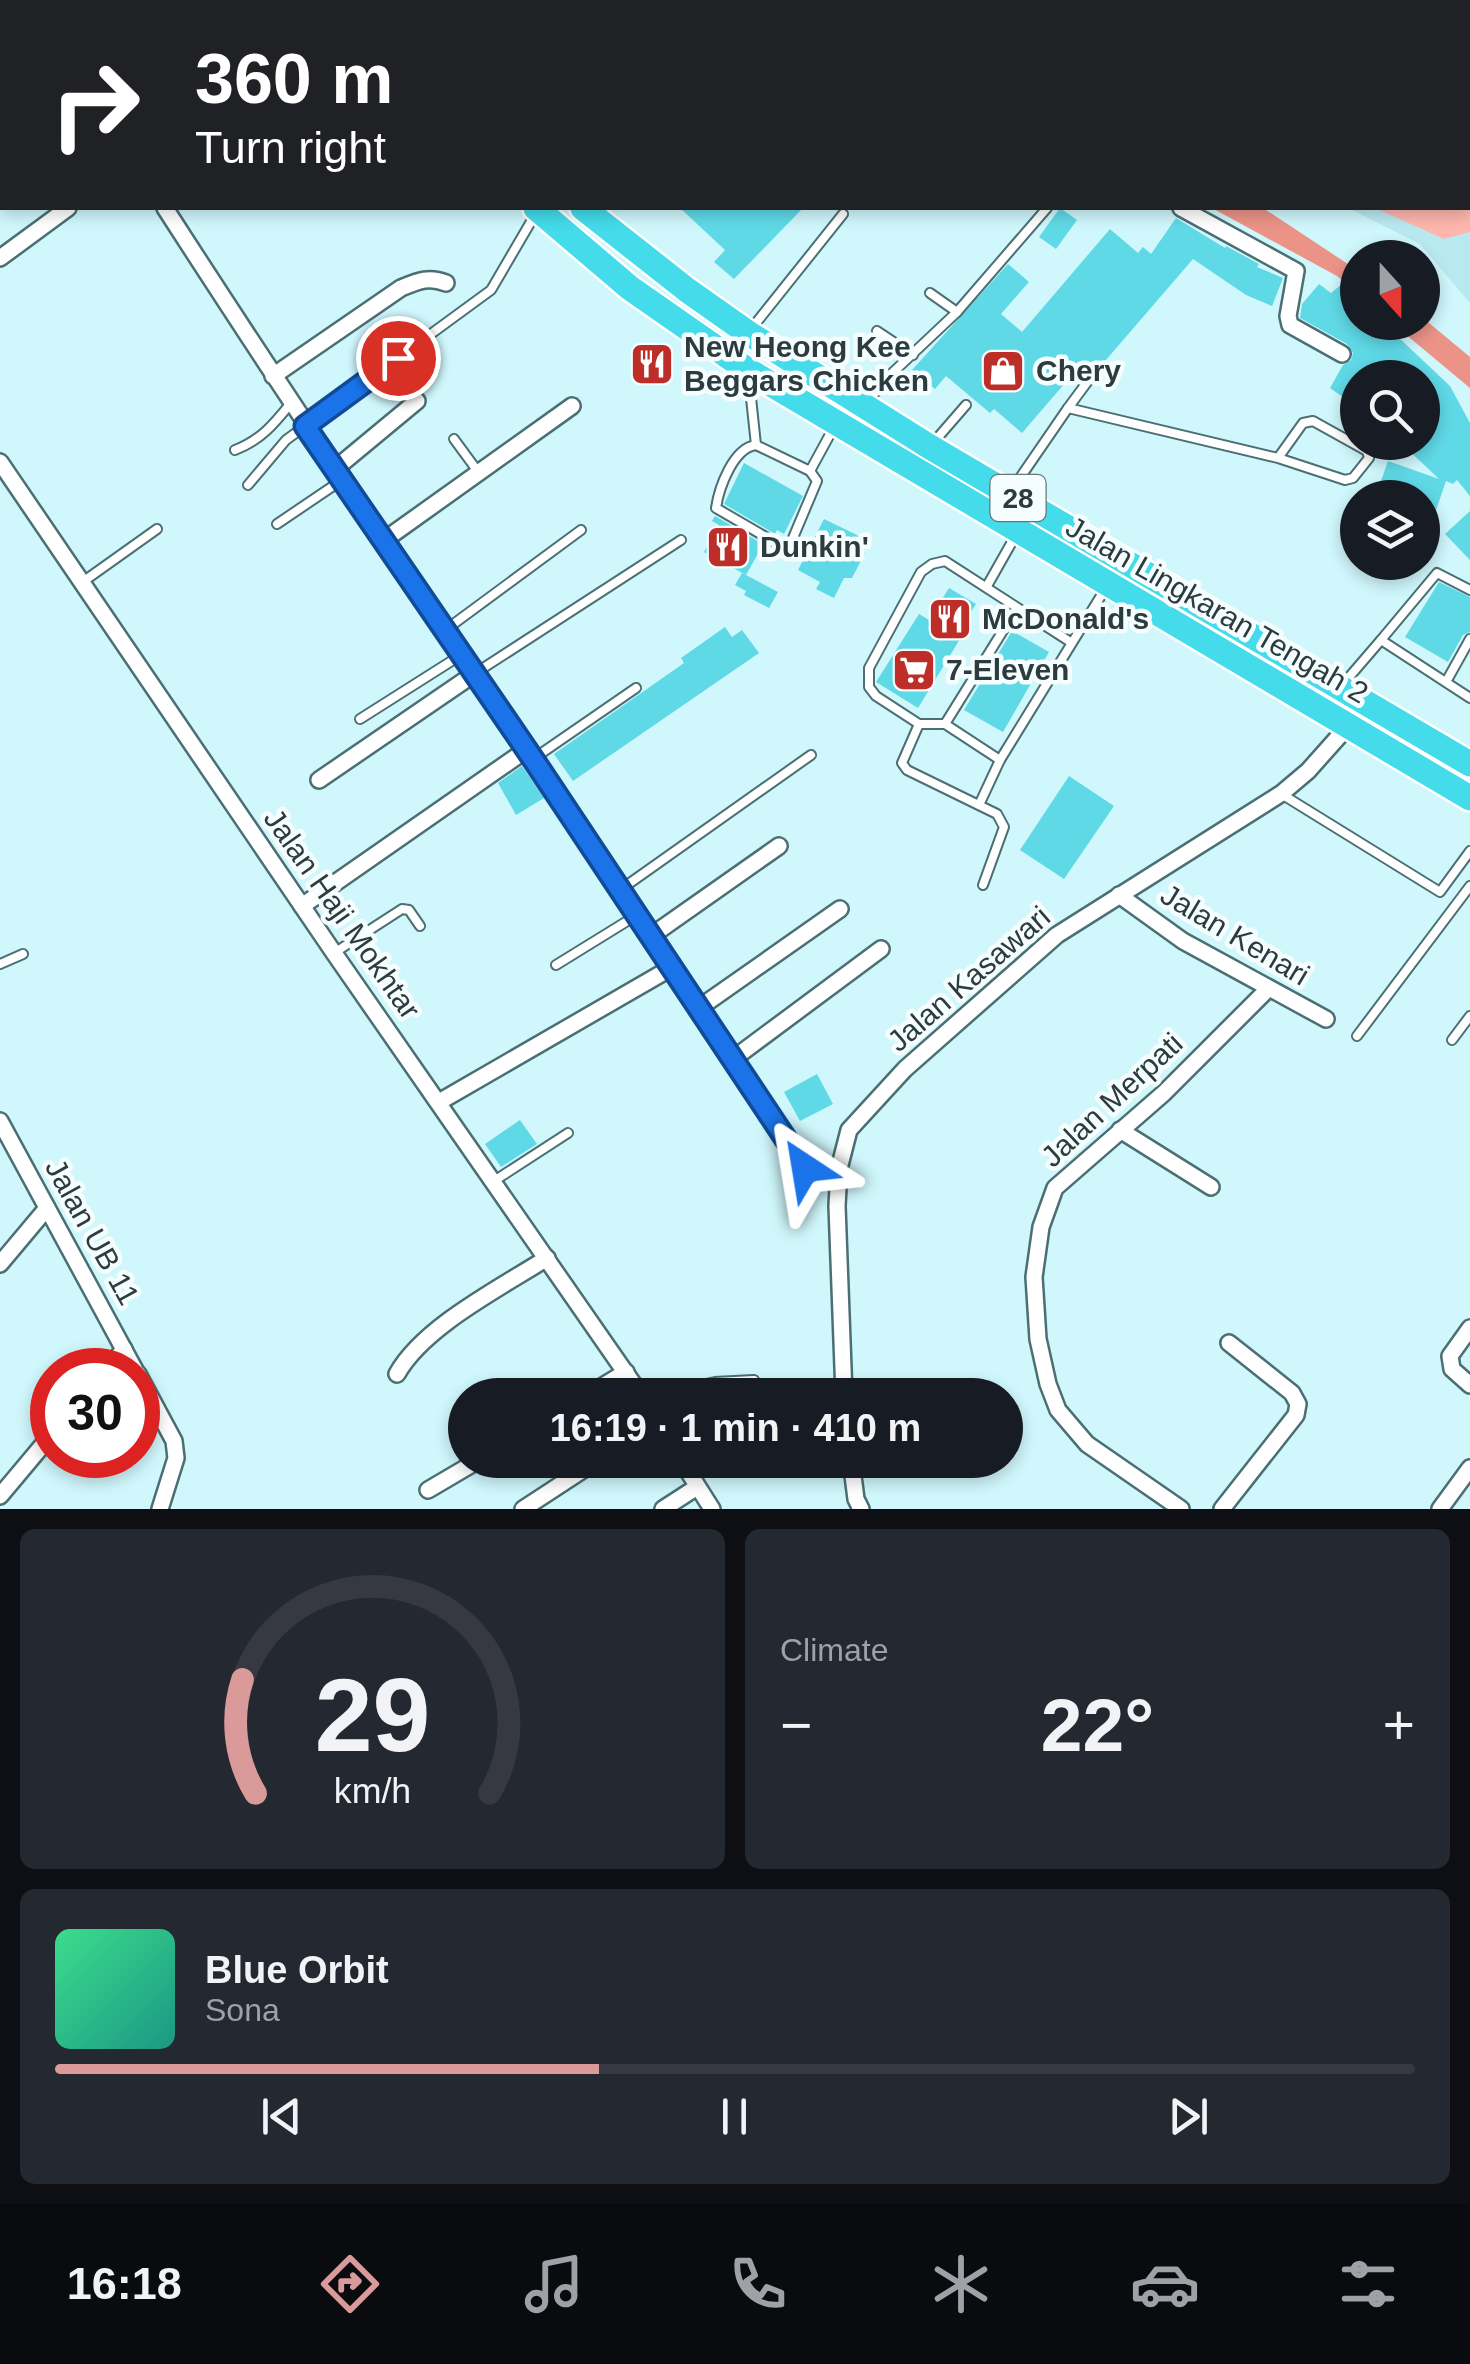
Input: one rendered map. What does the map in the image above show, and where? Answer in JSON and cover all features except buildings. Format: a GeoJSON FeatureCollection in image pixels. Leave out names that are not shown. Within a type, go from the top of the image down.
{"type":"FeatureCollection","features":[{"type":"Feature","properties":{"kind":"highway","name":"Jalan Lingkaran Tengah 2"},"geometry":{"type":"LineString","coordinates":[[539,210],[630,288],[749,371],[1470,798]]}},
{"type":"Feature","properties":{"kind":"highway","name":"Jalan Lingkaran Tengah 2"},"geometry":{"type":"LineString","coordinates":[[587,210],[748,333],[930,447],[1466,757]]}},
{"type":"Feature","properties":{"kind":"street"},"geometry":{"type":"LineString","coordinates":[[0,258],[65,210]]}},
{"type":"Feature","properties":{"kind":"street"},"geometry":{"type":"LineString","coordinates":[[165,210],[305,426],[805,1168]]}},
{"type":"Feature","properties":{"kind":"street"},"geometry":{"type":"LineString","coordinates":[[1185,210],[1296,272],[1290,324],[1342,354]]}},
{"type":"Feature","properties":{"kind":"street"},"geometry":{"type":"LineString","coordinates":[[273,376],[401,288],[422,279],[446,283]]}},
{"type":"Feature","properties":{"kind":"street"},"geometry":{"type":"LineString","coordinates":[[339,475],[417,401]]}},
{"type":"Feature","properties":{"kind":"street"},"geometry":{"type":"LineString","coordinates":[[384,541],[572,406]]}},
{"type":"Feature","properties":{"kind":"street","name":"Jalan Haji Mokhtar"},"geometry":{"type":"LineString","coordinates":[[0,462],[334,953],[630,1378]]}},
{"type":"Feature","properties":{"kind":"street"},"geometry":{"type":"LineString","coordinates":[[319,780],[474,674]]}},
{"type":"Feature","properties":{"kind":"street","name":"Jalan Kasawari"},"geometry":{"type":"LineString","coordinates":[[843,1378],[836,1206],[848,1130],[905,1069],[1057,935],[1282,794],[1350,724]]}},
{"type":"Feature","properties":{"kind":"street"},"geometry":{"type":"LineString","coordinates":[[302,906],[530,755]]}},
{"type":"Feature","properties":{"kind":"street"},"geometry":{"type":"LineString","coordinates":[[651,936],[778,846]]}},
{"type":"Feature","properties":{"kind":"street","name":"Jalan Kenari"},"geometry":{"type":"LineString","coordinates":[[1119,895],[1184,941],[1326,1019]]}},
{"type":"Feature","properties":{"kind":"street"},"geometry":{"type":"LineString","coordinates":[[699,1008],[840,909]]}},
{"type":"Feature","properties":{"kind":"street"},"geometry":{"type":"LineString","coordinates":[[734,1059],[881,949]]}},
{"type":"Feature","properties":{"kind":"street"},"geometry":{"type":"LineString","coordinates":[[439,1102],[672,968]]}},
{"type":"Feature","properties":{"kind":"street","name":"Jalan Merpati"},"geometry":{"type":"LineString","coordinates":[[1182,1509],[1087,1444],[1058,1410],[1038,1339],[1034,1276],[1040,1227],[1055,1188],[1164,1093],[1268,989]]}},
{"type":"Feature","properties":{"kind":"street","name":"Jalan UB 11"},"geometry":{"type":"LineString","coordinates":[[0,1121],[123,1348]]}},
{"type":"Feature","properties":{"kind":"street"},"geometry":{"type":"LineString","coordinates":[[1120,1130],[1211,1188]]}},
{"type":"Feature","properties":{"kind":"street"},"geometry":{"type":"LineString","coordinates":[[0,1264],[48,1208]]}},
{"type":"Feature","properties":{"kind":"street"},"geometry":{"type":"LineString","coordinates":[[397,1374],[408,1355],[426,1337],[546,1258]]}},
{"type":"Feature","properties":{"kind":"street"},"geometry":{"type":"LineString","coordinates":[[1470,1328],[1450,1356],[1452,1369],[1470,1385]]}},
{"type":"Feature","properties":{"kind":"street"},"geometry":{"type":"LineString","coordinates":[[1222,1509],[1296,1415],[1298,1404],[1292,1394],[1229,1343]]}},
{"type":"Feature","properties":{"kind":"street"},"geometry":{"type":"LineString","coordinates":[[616,1378],[626,1372]]}},
{"type":"Feature","properties":{"kind":"street","name":"Jalan UB 11"},"geometry":{"type":"LineString","coordinates":[[160,1416],[174,1442],[176,1458],[160,1509]]}},
{"type":"Feature","properties":{"kind":"street"},"geometry":{"type":"LineString","coordinates":[[0,1496],[30,1460]]}},
{"type":"Feature","properties":{"kind":"street"},"geometry":{"type":"LineString","coordinates":[[1440,1509],[1470,1468]]}},
{"type":"Feature","properties":{"kind":"street"},"geometry":{"type":"LineString","coordinates":[[428,1490],[448,1478]]}},
{"type":"Feature","properties":{"kind":"street"},"geometry":{"type":"LineString","coordinates":[[523,1509],[570,1478]]}},
{"type":"Feature","properties":{"kind":"street"},"geometry":{"type":"LineString","coordinates":[[692,1478],[712,1509]]}},
{"type":"Feature","properties":{"kind":"street"},"geometry":{"type":"LineString","coordinates":[[853,1478],[861,1509]]}},
{"type":"Feature","properties":{"kind":"street"},"geometry":{"type":"LineString","coordinates":[[663,1509],[697,1487]]}},
{"type":"Feature","properties":{"kind":"lane"},"geometry":{"type":"LineString","coordinates":[[248,485],[278,449],[305,426],[491,290],[536,210]]}},
{"type":"Feature","properties":{"kind":"lane"},"geometry":{"type":"LineString","coordinates":[[864,405],[957,312],[1045,210]]}},
{"type":"Feature","properties":{"kind":"lane"},"geometry":{"type":"LineString","coordinates":[[748,333],[843,214]]}},
{"type":"Feature","properties":{"kind":"lane"},"geometry":{"type":"LineString","coordinates":[[930,293],[957,312]]}},
{"type":"Feature","properties":{"kind":"lane"},"geometry":{"type":"LineString","coordinates":[[877,332],[913,355]]}},
{"type":"Feature","properties":{"kind":"lane"},"geometry":{"type":"LineString","coordinates":[[749,371],[756,445]]}},
{"type":"Feature","properties":{"kind":"lane"},"geometry":{"type":"LineString","coordinates":[[1010,493],[1088,381]]}},
{"type":"Feature","properties":{"kind":"lane"},"geometry":{"type":"LineString","coordinates":[[236,450],[253,443],[291,403]]}},
{"type":"Feature","properties":{"kind":"lane"},"geometry":{"type":"LineString","coordinates":[[930,447],[966,404]]}},
{"type":"Feature","properties":{"kind":"lane"},"geometry":{"type":"LineString","coordinates":[[1068,408],[1278,458],[1346,480],[1353,478],[1370,458],[1366,451],[1313,421],[1303,422],[1278,458]]}},
{"type":"Feature","properties":{"kind":"lane"},"geometry":{"type":"LineString","coordinates":[[810,471],[836,424]]}},
{"type":"Feature","properties":{"kind":"lane"},"geometry":{"type":"LineString","coordinates":[[454,439],[479,473]]}},
{"type":"Feature","properties":{"kind":"lane"},"geometry":{"type":"LineString","coordinates":[[756,445],[810,471],[816,481],[790,545],[783,547],[716,508],[737,455],[745,446],[756,445]]}},
{"type":"Feature","properties":{"kind":"lane"},"geometry":{"type":"LineString","coordinates":[[277,524],[339,475]]}},
{"type":"Feature","properties":{"kind":"lane"},"geometry":{"type":"LineString","coordinates":[[82,582],[157,529]]}},
{"type":"Feature","properties":{"kind":"lane"},"geometry":{"type":"LineString","coordinates":[[444,631],[581,530]]}},
{"type":"Feature","properties":{"kind":"lane"},"geometry":{"type":"LineString","coordinates":[[987,586],[1017,532]]}},
{"type":"Feature","properties":{"kind":"lane"},"geometry":{"type":"LineString","coordinates":[[474,674],[680,540]]}},
{"type":"Feature","properties":{"kind":"lane"},"geometry":{"type":"LineString","coordinates":[[1000,760],[945,724],[919,724],[868,687],[869,668],[922,572],[945,561],[1072,643]]}},
{"type":"Feature","properties":{"kind":"lane"},"geometry":{"type":"LineString","coordinates":[[1341,686],[1438,573],[1470,590]]}},
{"type":"Feature","properties":{"kind":"lane"},"geometry":{"type":"LineString","coordinates":[[979,805],[1000,760],[1107,585]]}},
{"type":"Feature","properties":{"kind":"lane"},"geometry":{"type":"LineString","coordinates":[[945,724],[1017,608]]}},
{"type":"Feature","properties":{"kind":"lane"},"geometry":{"type":"LineString","coordinates":[[1446,682],[1470,639]]}},
{"type":"Feature","properties":{"kind":"lane"},"geometry":{"type":"LineString","coordinates":[[1381,640],[1470,698]]}},
{"type":"Feature","properties":{"kind":"lane"},"geometry":{"type":"LineString","coordinates":[[360,719],[461,654]]}},
{"type":"Feature","properties":{"kind":"lane"},"geometry":{"type":"LineString","coordinates":[[530,755],[636,688]]}},
{"type":"Feature","properties":{"kind":"lane"},"geometry":{"type":"LineString","coordinates":[[919,724],[904,754],[902,763],[907,770],[997,814],[1004,827],[983,885]]}},
{"type":"Feature","properties":{"kind":"lane"},"geometry":{"type":"LineString","coordinates":[[620,890],[810,755]]}},
{"type":"Feature","properties":{"kind":"lane"},"geometry":{"type":"LineString","coordinates":[[1282,794],[1456,904]]}},
{"type":"Feature","properties":{"kind":"lane"},"geometry":{"type":"LineString","coordinates":[[1440,892],[1470,851]]}},
{"type":"Feature","properties":{"kind":"lane"},"geometry":{"type":"LineString","coordinates":[[1357,1036],[1470,886]]}},
{"type":"Feature","properties":{"kind":"lane"},"geometry":{"type":"LineString","coordinates":[[334,953],[402,909],[410,910],[420,926]]}},
{"type":"Feature","properties":{"kind":"lane"},"geometry":{"type":"LineString","coordinates":[[556,965],[637,915]]}},
{"type":"Feature","properties":{"kind":"lane"},"geometry":{"type":"LineString","coordinates":[[0,964],[23,954]]}},
{"type":"Feature","properties":{"kind":"lane"},"geometry":{"type":"LineString","coordinates":[[1452,1040],[1470,1016]]}},
{"type":"Feature","properties":{"kind":"lane"},"geometry":{"type":"LineString","coordinates":[[494,1181],[568,1133]]}},
{"type":"Feature","properties":{"kind":"shaded area"},"geometry":{"type":"Polygon","coordinates":[[[1216,210],[1266,210],[1340,259],[1340,279],[1216,210]]]}},
{"type":"Feature","properties":{"kind":"shaded area"},"geometry":{"type":"Polygon","coordinates":[[[1352,210],[1470,210],[1470,303],[1440,268],[1440,240],[1412,240],[1352,210]]]}},
{"type":"Feature","properties":{"kind":"shaded area"},"geometry":{"type":"Polygon","coordinates":[[[1379,210],[1470,210],[1470,232],[1444,239],[1379,210]]]}},
{"type":"Feature","properties":{"kind":"shaded area"},"geometry":{"type":"Polygon","coordinates":[[[1440,332],[1470,357],[1470,388],[1440,360],[1412,340],[1440,340],[1440,332]]]}},
{"type":"Feature","properties":{"kind":"place","name":"New Heong Kee Beggars Chicken"},"geometry":{"type":"Point","coordinates":[652,364]}},
{"type":"Feature","properties":{"kind":"place","name":"Chery"},"geometry":{"type":"Point","coordinates":[1003,371]}},
{"type":"Feature","properties":{"kind":"place","name":"Dunkin'"},"geometry":{"type":"Point","coordinates":[728,547]}},
{"type":"Feature","properties":{"kind":"place","name":"McDonald's"},"geometry":{"type":"Point","coordinates":[950,619]}},
{"type":"Feature","properties":{"kind":"place","name":"7-Eleven"},"geometry":{"type":"Point","coordinates":[914,670]}},
{"type":"Feature","properties":{"kind":"route"},"geometry":{"type":"LineString","coordinates":[[398,358],[305,426],[805,1168]]}}]}
